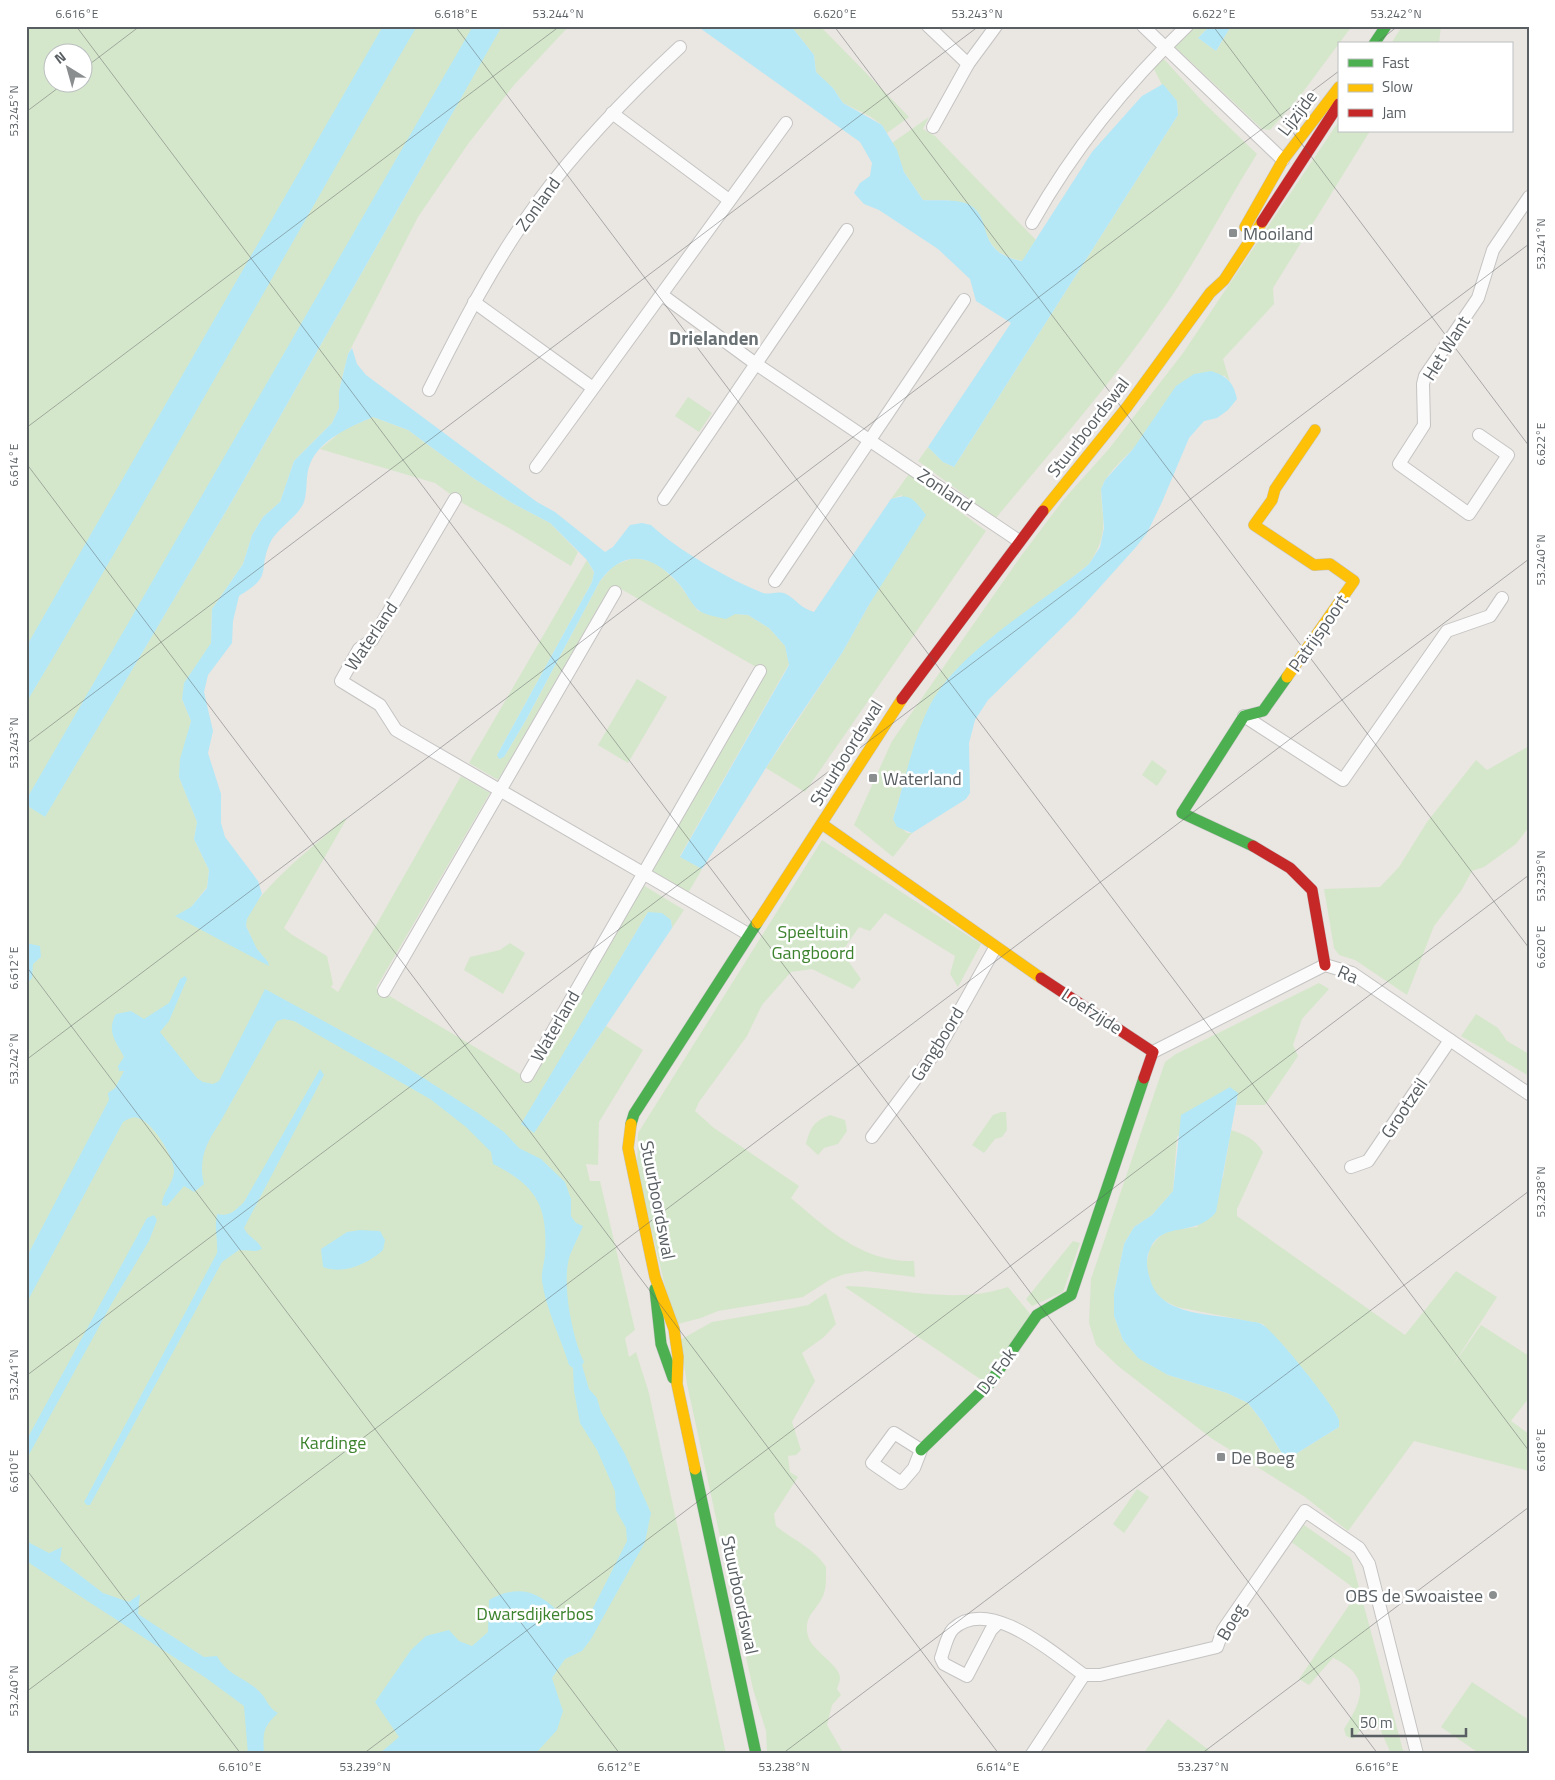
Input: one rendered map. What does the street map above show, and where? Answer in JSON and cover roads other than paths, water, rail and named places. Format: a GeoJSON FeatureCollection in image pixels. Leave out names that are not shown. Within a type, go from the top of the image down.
{"type":"FeatureCollection","features":[{"type":"Feature","properties":{"kind":"street"},"geometry":{"type":"LineString","coordinates":[[928,26],[968,64]]}},
{"type":"Feature","properties":{"kind":"street"},"geometry":{"type":"LineString","coordinates":[[933,127],[968,64],[996,26]]}},
{"type":"Feature","properties":{"kind":"street"},"geometry":{"type":"LineString","coordinates":[[1143,26],[1284,160],[1296,168]]}},
{"type":"Feature","properties":{"kind":"street"},"geometry":{"type":"LineString","coordinates":[[1032,223],[1088,134],[1138,75],[1187,26]]}},
{"type":"Feature","properties":{"kind":"street"},"geometry":{"type":"LineString","coordinates":[[1375,42],[1386,26]]}},
{"type":"Feature","properties":{"kind":"street","name":"Zonland"},"geometry":{"type":"LineString","coordinates":[[429,390],[474,302],[537,204],[575,154],[612,113],[680,47]]}},
{"type":"Feature","properties":{"kind":"street","name":"Lijzijde"},"geometry":{"type":"LineString","coordinates":[[1284,160],[1338,88]]}},
{"type":"Feature","properties":{"kind":"street","name":"Stuurboordswal"},"geometry":{"type":"LineString","coordinates":[[756,1754],[678,1384],[679,1371],[675,1337],[664,1295],[655,1277],[630,1160],[628,1136],[630,1125],[644,1098],[748,934],[822,824],[908,690],[1019,541],[1127,408],[1210,293],[1224,280],[1338,105]]}},
{"type":"Feature","properties":{"kind":"street"},"geometry":{"type":"LineString","coordinates":[[612,113],[729,200]]}},
{"type":"Feature","properties":{"kind":"street"},"geometry":{"type":"LineString","coordinates":[[536,467],[786,123]]}},
{"type":"Feature","properties":{"kind":"street","name":"Stuurboordswal"},"geometry":{"type":"LineString","coordinates":[[1210,293],[1215,278],[1284,160]]}},
{"type":"Feature","properties":{"kind":"street","name":"Het Want"},"geometry":{"type":"LineString","coordinates":[[1479,435],[1508,455],[1469,514],[1399,464],[1424,425],[1423,384],[1425,376],[1478,298],[1493,250],[1529,197]]}},
{"type":"Feature","properties":{"kind":"street"},"geometry":{"type":"LineString","coordinates":[[664,499],[847,230]]}},
{"type":"Feature","properties":{"kind":"street","name":"Zonland"},"geometry":{"type":"LineString","coordinates":[[662,295],[756,364],[1019,541]]}},
{"type":"Feature","properties":{"kind":"street"},"geometry":{"type":"LineString","coordinates":[[774,581],[964,300]]}},
{"type":"Feature","properties":{"kind":"street"},"geometry":{"type":"LineString","coordinates":[[474,302],[593,388]]}},
{"type":"Feature","properties":{"kind":"street","name":"Patrijspoort"},"geometry":{"type":"LineString","coordinates":[[1244,716],[1264,711],[1354,581],[1330,564],[1314,565],[1254,525],[1272,500],[1274,489],[1315,430]]}},
{"type":"Feature","properties":{"kind":"street","name":"Waterland"},"geometry":{"type":"LineString","coordinates":[[455,499],[372,640],[359,649],[341,682],[380,706],[396,730],[748,934]]}},
{"type":"Feature","properties":{"kind":"street"},"geometry":{"type":"LineString","coordinates":[[384,991],[615,592]]}},
{"type":"Feature","properties":{"kind":"street"},"geometry":{"type":"LineString","coordinates":[[1326,965],[1312,890],[1296,872],[1222,830],[1182,813],[1244,716],[1343,780],[1447,631],[1490,616],[1502,598]]}},
{"type":"Feature","properties":{"kind":"street","name":"Waterland"},"geometry":{"type":"LineString","coordinates":[[526,1076],[760,671]]}},
{"type":"Feature","properties":{"kind":"street","name":"Loefzijde"},"geometry":{"type":"LineString","coordinates":[[822,824],[995,948],[1153,1052]]}},
{"type":"Feature","properties":{"kind":"street","name":"Gangboord"},"geometry":{"type":"LineString","coordinates":[[872,1137],[940,1046],[995,948]]}},
{"type":"Feature","properties":{"kind":"street","name":"Ra"},"geometry":{"type":"LineString","coordinates":[[1153,1052],[1326,965],[1352,973],[1529,1094]]}},
{"type":"Feature","properties":{"kind":"street","name":"Grootzeil"},"geometry":{"type":"LineString","coordinates":[[1351,1167],[1368,1161],[1450,1040]]}},
{"type":"Feature","properties":{"kind":"street","name":"De Fok"},"geometry":{"type":"LineString","coordinates":[[921,1450],[989,1384],[1037,1315],[1063,1302],[1071,1294],[1153,1052]]}},
{"type":"Feature","properties":{"kind":"street","name":"Boeg"},"geometry":{"type":"LineString","coordinates":[[1084,1675],[1100,1675],[1218,1647],[1224,1630],[1305,1510],[1352,1542],[1359,1548],[1369,1564],[1417,1754]]}},
{"type":"Feature","properties":{"kind":"street"},"geometry":{"type":"LineString","coordinates":[[999,1622],[991,1630],[966,1676],[944,1664],[941,1658],[952,1630],[972,1618],[999,1622],[1012,1625],[1084,1675],[1032,1754]]}},
{"type":"Feature","properties":{"kind":"water"},"geometry":{"type":"Polygon","coordinates":[[[383,26],[417,26],[26,703],[26,647],[383,26]]]}},
{"type":"Feature","properties":{"kind":"water"},"geometry":{"type":"Polygon","coordinates":[[[473,26],[502,26],[232,501],[45,817],[26,805],[26,800],[473,26]]]}},
{"type":"Feature","properties":{"kind":"water"},"geometry":{"type":"Polygon","coordinates":[[[697,26],[791,26],[814,55],[816,72],[833,88],[843,103],[882,125],[897,150],[904,172],[923,200],[953,201],[970,205],[982,218],[987,235],[997,250],[1007,257],[1022,261],[1092,152],[1142,96],[1163,84],[1177,101],[1178,115],[954,467],[943,462],[928,447],[1011,323],[976,301],[970,279],[938,249],[879,210],[864,204],[854,193],[860,183],[870,176],[872,163],[860,142],[697,26]]]}},
{"type":"Feature","properties":{"kind":"water"},"geometry":{"type":"Polygon","coordinates":[[[1210,26],[1231,26],[1216,51],[1198,38],[1210,26]]]}},
{"type":"Feature","properties":{"kind":"water"},"geometry":{"type":"Polygon","coordinates":[[[352,348],[357,364],[366,375],[537,502],[555,512],[605,552],[613,547],[630,525],[642,523],[651,525],[689,554],[720,572],[763,593],[780,592],[786,594],[805,608],[814,612],[891,499],[903,496],[908,497],[926,515],[870,603],[842,653],[788,733],[702,869],[680,857],[789,665],[785,646],[769,628],[748,615],[735,614],[726,619],[703,613],[697,609],[670,574],[650,562],[630,559],[610,570],[600,581],[526,720],[504,757],[499,759],[497,755],[592,582],[594,572],[587,560],[550,523],[512,503],[473,478],[408,430],[373,417],[337,435],[328,441],[315,455],[308,469],[304,502],[270,543],[261,578],[250,589],[239,596],[233,621],[232,643],[208,675],[204,692],[213,731],[208,753],[221,794],[221,823],[225,837],[258,881],[262,894],[247,919],[246,926],[257,949],[269,966],[175,916],[191,907],[207,888],[209,870],[194,839],[197,822],[179,777],[180,759],[191,721],[182,699],[184,683],[211,643],[212,609],[243,564],[252,535],[263,517],[280,502],[294,461],[332,423],[339,408],[339,391],[348,354],[352,348]]]}},
{"type":"Feature","properties":{"kind":"water"},"geometry":{"type":"Polygon","coordinates":[[[1211,371],[1221,375],[1232,384],[1237,399],[1228,410],[1217,418],[1204,421],[1189,438],[1147,533],[1136,547],[1075,615],[988,700],[975,720],[969,743],[970,793],[966,799],[912,833],[897,827],[893,819],[913,748],[929,707],[942,686],[979,648],[1089,564],[1100,547],[1104,528],[1101,489],[1105,480],[1133,449],[1176,386],[1194,374],[1211,371]]]}},
{"type":"Feature","properties":{"kind":"water"},"geometry":{"type":"Polygon","coordinates":[[[648,912],[662,913],[671,920],[672,928],[534,1133],[521,1124],[648,912]]]}},
{"type":"Feature","properties":{"kind":"water"},"geometry":{"type":"Polygon","coordinates":[[[26,943],[40,946],[41,957],[33,964],[32,978],[26,984],[26,943]]]}},
{"type":"Feature","properties":{"kind":"water"},"geometry":{"type":"Polygon","coordinates":[[[185,976],[187,979],[169,1021],[160,1032],[197,1078],[203,1082],[213,1084],[219,1081],[265,989],[397,1061],[478,1113],[504,1132],[519,1148],[541,1159],[565,1182],[571,1199],[571,1216],[576,1223],[583,1226],[570,1255],[567,1280],[569,1309],[575,1339],[584,1362],[582,1365],[589,1389],[597,1398],[601,1412],[625,1454],[651,1513],[645,1542],[591,1639],[582,1651],[565,1659],[552,1678],[563,1711],[557,1730],[535,1754],[379,1754],[399,1737],[375,1702],[411,1650],[426,1636],[449,1630],[459,1641],[472,1646],[488,1632],[489,1600],[508,1593],[523,1592],[536,1595],[574,1621],[583,1621],[591,1612],[627,1541],[626,1528],[616,1510],[615,1491],[597,1450],[580,1423],[574,1391],[573,1368],[569,1365],[544,1292],[542,1272],[545,1255],[544,1223],[537,1199],[520,1181],[493,1164],[491,1152],[466,1127],[430,1099],[294,1021],[284,1019],[277,1021],[210,1138],[203,1159],[202,1175],[204,1184],[194,1192],[184,1186],[167,1206],[162,1205],[174,1172],[171,1158],[162,1141],[144,1121],[134,1117],[123,1122],[26,1304],[26,1258],[109,1100],[108,1093],[115,1088],[124,1071],[119,1071],[118,1066],[124,1057],[113,1036],[113,1020],[116,1014],[131,1011],[144,1019],[169,1003],[180,979],[185,976]]]}},
{"type":"Feature","properties":{"kind":"water"},"geometry":{"type":"Polygon","coordinates":[[[320,1069],[324,1075],[244,1228],[262,1249],[256,1251],[239,1250],[222,1262],[90,1505],[87,1505],[84,1502],[217,1253],[217,1214],[225,1215],[232,1212],[244,1202],[320,1069]]]}},
{"type":"Feature","properties":{"kind":"water"},"geometry":{"type":"Polygon","coordinates":[[[1230,1087],[1238,1093],[1216,1212],[1199,1225],[1171,1231],[1155,1240],[1148,1253],[1147,1268],[1156,1292],[1165,1301],[1191,1312],[1260,1323],[1291,1354],[1327,1400],[1339,1420],[1339,1427],[1294,1455],[1283,1455],[1262,1421],[1248,1403],[1227,1393],[1168,1375],[1138,1358],[1123,1340],[1114,1316],[1114,1293],[1124,1244],[1134,1227],[1152,1215],[1173,1191],[1181,1115],[1230,1087]]]}},
{"type":"Feature","properties":{"kind":"water"},"geometry":{"type":"Polygon","coordinates":[[[154,1215],[157,1220],[149,1241],[112,1303],[26,1460],[26,1441],[147,1218],[154,1215]]]}},
{"type":"Feature","properties":{"kind":"water"},"geometry":{"type":"Polygon","coordinates":[[[360,1230],[380,1231],[385,1240],[383,1250],[370,1260],[355,1267],[339,1270],[323,1267],[321,1249],[347,1232],[360,1230]]]}},
{"type":"Feature","properties":{"kind":"water"},"geometry":{"type":"Polygon","coordinates":[[[26,1541],[49,1553],[62,1547],[60,1560],[103,1593],[129,1602],[140,1594],[138,1614],[204,1657],[217,1656],[232,1673],[260,1692],[272,1709],[278,1713],[266,1727],[264,1754],[248,1754],[244,1706],[206,1678],[26,1561],[26,1541]]]}},
{"type":"Feature","properties":{"kind":"place","name":"Mooiland"},"geometry":{"type":"Point","coordinates":[1233,233]}},
{"type":"Feature","properties":{"kind":"place","name":"Waterland"},"geometry":{"type":"Point","coordinates":[873,778]}},
{"type":"Feature","properties":{"kind":"place","name":"De Boeg"},"geometry":{"type":"Point","coordinates":[1221,1457]}},
{"type":"Feature","properties":{"kind":"place","name":"OBS de Swoaistee"},"geometry":{"type":"Point","coordinates":[1493,1595]}},
{"type":"Feature","properties":{"kind":"district","name":"Drielanden"},"geometry":{"type":"Point","coordinates":[714,337]}},
{"type":"Feature","properties":{"kind":"park label","name":"Speeltuin Gangboord"},"geometry":{"type":"Point","coordinates":[813,941]}},
{"type":"Feature","properties":{"kind":"park label","name":"Kardinge"},"geometry":{"type":"Point","coordinates":[333,1442]}},
{"type":"Feature","properties":{"kind":"park label","name":"Dwarsdijkerbos"},"geometry":{"type":"Point","coordinates":[535,1613]}}]}
